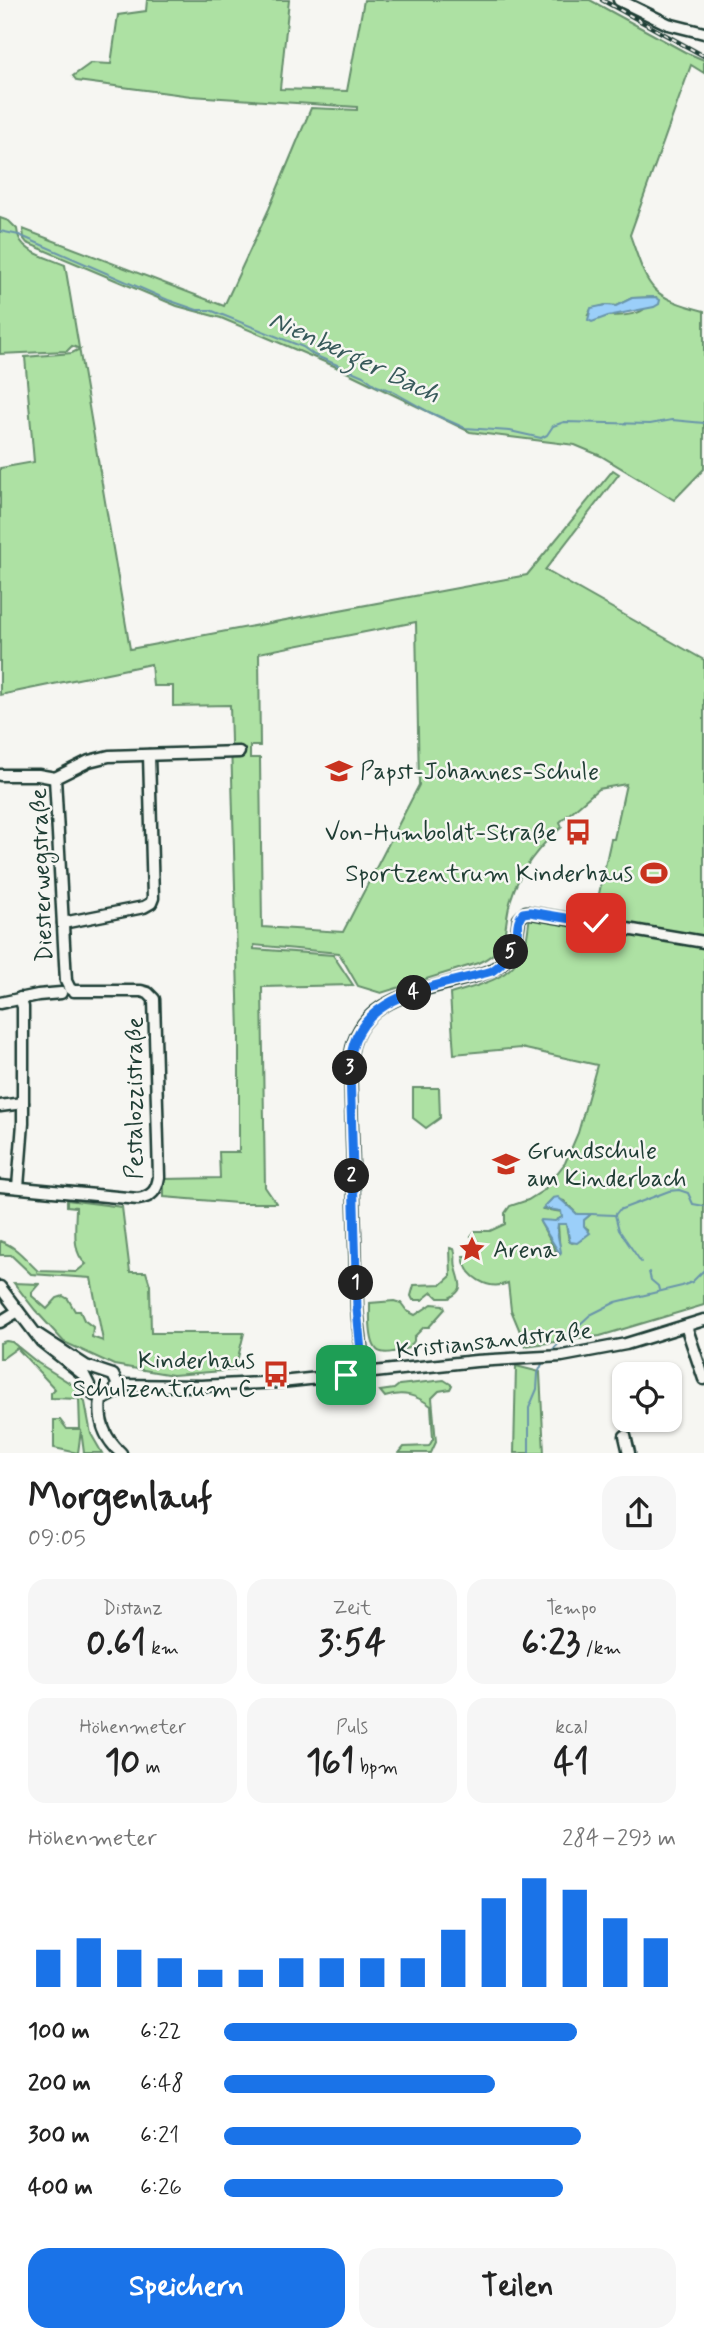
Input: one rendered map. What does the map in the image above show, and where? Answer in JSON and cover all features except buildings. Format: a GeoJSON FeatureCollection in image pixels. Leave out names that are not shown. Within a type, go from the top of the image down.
{"type":"FeatureCollection","features":[{"type":"Feature","properties":{"kind":"street"},"geometry":{"type":"LineString","coordinates":[[619,0],[668,24],[704,33]]}},
{"type":"Feature","properties":{"kind":"street","name":"Diesterwegstraße"},"geometry":{"type":"LineString","coordinates":[[65,991],[55,778],[100,757],[239,752]]}},
{"type":"Feature","properties":{"kind":"street"},"geometry":{"type":"LineString","coordinates":[[63,923],[144,907],[151,903],[149,755]]}},
{"type":"Feature","properties":{"kind":"street"},"geometry":{"type":"LineString","coordinates":[[0,775],[55,778]]}},
{"type":"Feature","properties":{"kind":"street"},"geometry":{"type":"LineString","coordinates":[[363,1373],[357,1309],[350,1069],[353,1046],[362,1026],[390,1001],[492,971],[501,964],[514,946],[519,919],[523,913],[704,942]]}},
{"type":"Feature","properties":{"kind":"street","name":"Pestalozzistraße"},"geometry":{"type":"LineString","coordinates":[[0,1003],[65,991],[141,991],[148,993],[153,999],[159,1177],[157,1186],[148,1197],[138,1199],[18,1187]]}},
{"type":"Feature","properties":{"kind":"street"},"geometry":{"type":"LineString","coordinates":[[0,1186],[18,1187],[23,1103],[23,1007],[20,998]]}},
{"type":"Feature","properties":{"kind":"street"},"geometry":{"type":"LineString","coordinates":[[0,1106],[23,1103]]}},
{"type":"Feature","properties":{"kind":"street"},"geometry":{"type":"LineString","coordinates":[[0,1287],[41,1341],[76,1368],[90,1384],[92,1392],[101,1398],[113,1395],[117,1385],[116,1378],[67,1355],[37,1334]]}},
{"type":"Feature","properties":{"kind":"street"},"geometry":{"type":"LineString","coordinates":[[0,1322],[18,1311]]}},
{"type":"Feature","properties":{"kind":"street","name":"Kristiansandstraße"},"geometry":{"type":"LineString","coordinates":[[117,1385],[201,1386],[281,1381],[476,1361],[554,1357],[616,1347],[704,1320]]}},
{"type":"Feature","properties":{"kind":"street"},"geometry":{"type":"LineString","coordinates":[[686,1326],[704,1379]]}},
{"type":"Feature","properties":{"kind":"street"},"geometry":{"type":"LineString","coordinates":[[90,1384],[92,1376],[100,1371]]}},
{"type":"Feature","properties":{"kind":"street"},"geometry":{"type":"LineString","coordinates":[[101,1398],[100,1412],[104,1431],[112,1445],[121,1453]]}},
{"type":"Feature","properties":{"kind":"street"},"geometry":{"type":"LineString","coordinates":[[625,1436],[629,1453]]}},
{"type":"Feature","properties":{"kind":"green space"},"geometry":{"type":"Polygon","coordinates":[[[147,0],[289,0],[280,89],[347,91],[364,0],[590,0],[704,60],[704,73],[691,65],[630,235],[653,287],[671,300],[704,311],[704,469],[674,500],[601,456],[575,445],[470,432],[334,366],[221,318],[177,306],[27,243],[23,229],[224,306],[269,209],[311,108],[357,110],[357,107],[191,96],[77,81],[73,76],[91,63],[111,64],[118,15],[146,11],[147,0]],[[655,297],[632,298],[616,306],[606,305],[591,309],[588,315],[616,316],[638,313],[655,297]]]}},
{"type":"Feature","properties":{"kind":"green space"},"geometry":{"type":"Polygon","coordinates":[[[0,218],[9,221],[17,229],[22,243],[28,248],[65,265],[79,349],[72,346],[67,351],[0,354],[0,218]]]}},
{"type":"Feature","properties":{"kind":"green space"},"geometry":{"type":"Polygon","coordinates":[[[79,349],[130,649],[527,575],[613,470],[619,474],[545,570],[704,660],[704,1305],[600,1336],[526,1346],[511,1310],[508,1283],[493,1285],[479,1280],[468,1270],[463,1256],[477,1256],[481,1253],[482,1245],[471,1236],[475,1231],[490,1231],[505,1224],[505,1213],[510,1206],[528,1200],[544,1190],[565,1163],[578,1133],[597,1065],[521,1048],[454,1054],[450,994],[495,979],[513,966],[525,945],[530,917],[592,926],[626,784],[598,789],[560,822],[562,827],[538,850],[519,878],[508,909],[501,944],[489,957],[478,963],[381,993],[358,986],[339,953],[254,945],[254,949],[333,955],[353,985],[262,987],[265,1187],[276,1203],[164,1197],[164,1179],[220,1178],[219,1152],[239,1152],[239,1033],[230,705],[173,706],[173,686],[153,686],[151,664],[0,695],[0,468],[34,462],[25,357],[72,353],[79,349]],[[416,622],[259,653],[260,746],[250,746],[250,758],[260,758],[262,927],[343,932],[419,785],[416,622]],[[553,1198],[543,1209],[562,1212],[562,1217],[555,1221],[540,1222],[560,1254],[558,1224],[566,1224],[569,1241],[572,1243],[581,1240],[589,1230],[584,1226],[584,1220],[591,1214],[577,1214],[564,1201],[553,1198]]]}},
{"type":"Feature","properties":{"kind":"green space"},"geometry":{"type":"Polygon","coordinates":[[[413,1088],[439,1088],[440,1118],[426,1128],[413,1118],[413,1088]]]}},
{"type":"Feature","properties":{"kind":"green space"},"geometry":{"type":"Polygon","coordinates":[[[67,1200],[122,1207],[130,1272],[146,1272],[150,1285],[151,1333],[244,1333],[235,1370],[173,1375],[114,1365],[64,1342],[14,1283],[39,1284],[32,1296],[47,1309],[57,1298],[63,1296],[68,1299],[75,1311],[80,1311],[84,1320],[93,1327],[92,1337],[103,1341],[91,1278],[31,1274],[11,1255],[0,1255],[0,1241],[16,1250],[38,1271],[76,1272],[86,1264],[76,1246],[76,1207],[67,1206],[67,1200]]]}},
{"type":"Feature","properties":{"kind":"green space"},"geometry":{"type":"Polygon","coordinates":[[[450,1248],[454,1249],[455,1254],[460,1285],[458,1291],[449,1298],[438,1298],[432,1292],[422,1300],[413,1300],[411,1296],[414,1285],[442,1284],[451,1276],[450,1248]]]}},
{"type":"Feature","properties":{"kind":"green space"},"geometry":{"type":"Polygon","coordinates":[[[370,1303],[401,1303],[407,1311],[415,1315],[432,1304],[443,1305],[445,1309],[429,1327],[424,1327],[414,1337],[409,1348],[384,1353],[377,1350],[372,1338],[370,1303]]]}},
{"type":"Feature","properties":{"kind":"green space"},"geometry":{"type":"Polygon","coordinates":[[[12,1342],[38,1363],[76,1387],[85,1402],[91,1434],[102,1453],[84,1453],[81,1430],[78,1453],[54,1448],[54,1420],[60,1420],[67,1429],[80,1429],[79,1399],[51,1398],[55,1389],[17,1348],[0,1358],[0,1343],[12,1342]]]}},
{"type":"Feature","properties":{"kind":"green space"},"geometry":{"type":"Polygon","coordinates":[[[516,1366],[540,1372],[544,1453],[514,1453],[516,1366]]]}},
{"type":"Feature","properties":{"kind":"green space"},"geometry":{"type":"Polygon","coordinates":[[[444,1380],[452,1385],[450,1389],[439,1391],[432,1398],[436,1442],[431,1453],[399,1453],[404,1447],[429,1446],[433,1439],[431,1406],[409,1395],[385,1397],[380,1391],[394,1389],[399,1385],[444,1380]]]}},
{"type":"Feature","properties":{"kind":"water"},"geometry":{"type":"Polygon","coordinates":[[[655,297],[660,300],[654,307],[592,322],[588,320],[591,308],[616,306],[632,298],[655,297]]]}},
{"type":"Feature","properties":{"kind":"water"},"geometry":{"type":"Polygon","coordinates":[[[558,1197],[577,1214],[591,1214],[584,1220],[584,1226],[590,1233],[577,1243],[570,1242],[566,1224],[558,1224],[560,1254],[540,1222],[555,1221],[562,1217],[561,1211],[543,1208],[553,1198],[558,1197]]]}},
{"type":"Feature","properties":{"kind":"waterway","name":"Nienberger Bach"},"geometry":{"type":"LineString","coordinates":[[0,231],[19,235],[168,300],[197,310],[210,310],[303,347],[314,355],[363,376],[377,386],[465,428],[510,431],[541,438],[547,435],[553,426],[564,422],[650,424],[672,420],[704,423]]}},
{"type":"Feature","properties":{"kind":"waterway"},"geometry":{"type":"LineString","coordinates":[[641,1262],[619,1230],[615,1215],[619,1210],[669,1191],[679,1190],[688,1193],[693,1204],[704,1206]]}},
{"type":"Feature","properties":{"kind":"waterway"},"geometry":{"type":"LineString","coordinates":[[591,1214],[614,1215]]}},
{"type":"Feature","properties":{"kind":"waterway"},"geometry":{"type":"LineString","coordinates":[[550,1352],[590,1315],[616,1302],[682,1286],[692,1282],[704,1270]]}},
{"type":"Feature","properties":{"kind":"waterway"},"geometry":{"type":"LineString","coordinates":[[649,1272],[651,1280],[659,1290]]}},
{"type":"Feature","properties":{"kind":"waterway"},"geometry":{"type":"LineString","coordinates":[[529,1453],[529,1408],[537,1389],[538,1373],[543,1362]]}},
{"type":"Feature","properties":{"kind":"railway"},"geometry":{"type":"LineString","coordinates":[[602,0],[704,56]]}},
{"type":"Feature","properties":{"kind":"place","name":"Papst-Johannes-Schule"},"geometry":{"type":"Point","coordinates":[339,771]}},
{"type":"Feature","properties":{"kind":"place","name":"Von-Humboldt-Straße"},"geometry":{"type":"Point","coordinates":[578,832]}},
{"type":"Feature","properties":{"kind":"place","name":"Sportzentrum Kinderhaus"},"geometry":{"type":"Point","coordinates":[654,873]}},
{"type":"Feature","properties":{"kind":"place","name":"Grundschule am Kinderbach"},"geometry":{"type":"Point","coordinates":[506,1164]}},
{"type":"Feature","properties":{"kind":"place","name":"Arena"},"geometry":{"type":"Point","coordinates":[472,1249]}},
{"type":"Feature","properties":{"kind":"place","name":"Kinderhaus Schulzentrum C"},"geometry":{"type":"Point","coordinates":[276,1374]}},
{"type":"Feature","properties":{"kind":"route"},"geometry":{"type":"LineString","coordinates":[[346,1375],[363,1373],[357,1309],[350,1069],[350,1058],[357,1035],[374,1013],[390,1001],[492,971],[509,956],[523,913],[596,923]]}}]}
